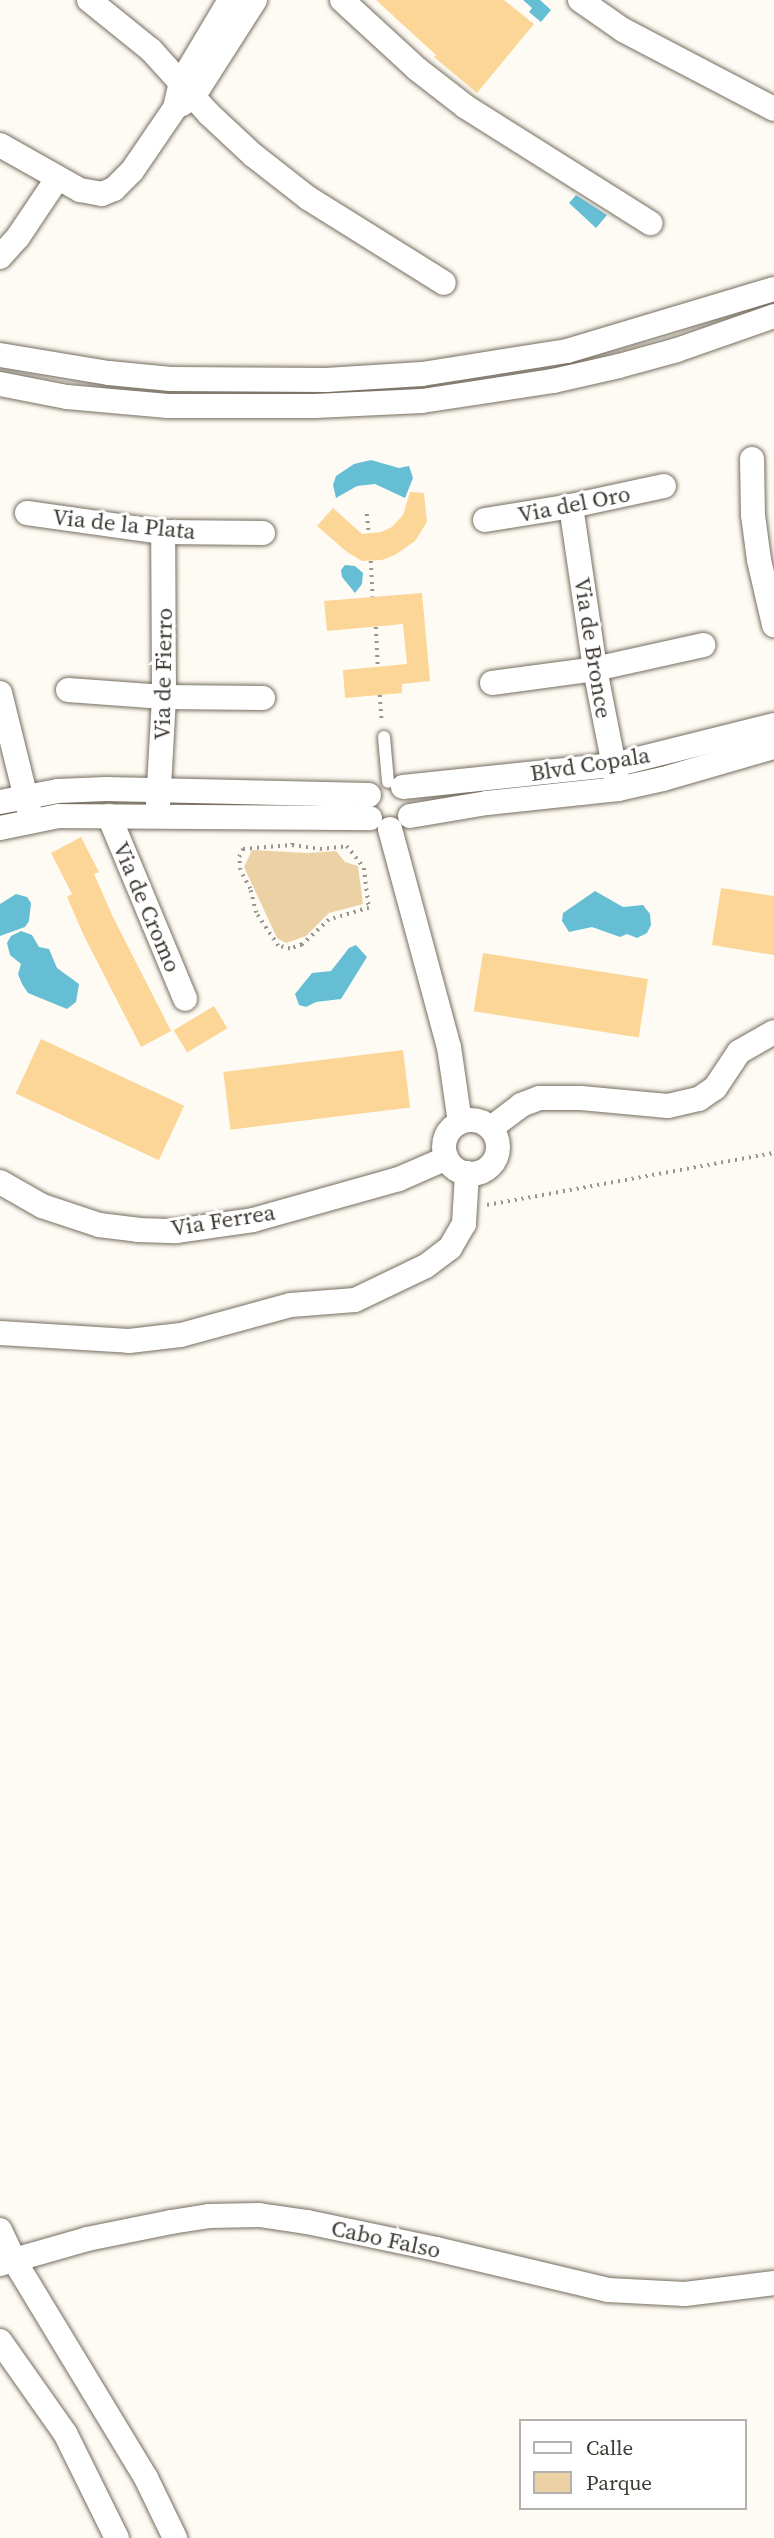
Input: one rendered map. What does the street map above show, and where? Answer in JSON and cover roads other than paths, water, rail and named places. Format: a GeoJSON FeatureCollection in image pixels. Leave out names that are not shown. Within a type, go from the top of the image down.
{"type":"FeatureCollection","features":[{"type":"Feature","properties":{"kind":"street"},"geometry":{"type":"LineString","coordinates":[[89,0],[151,50],[183,96],[253,155],[308,198],[444,283]]}},
{"type":"Feature","properties":{"kind":"street"},"geometry":{"type":"LineString","coordinates":[[183,96],[230,0]]}},
{"type":"Feature","properties":{"kind":"street"},"geometry":{"type":"LineString","coordinates":[[0,145],[57,179],[91,193],[114,189],[132,171],[183,96],[255,0]]}},
{"type":"Feature","properties":{"kind":"street"},"geometry":{"type":"LineString","coordinates":[[342,0],[417,69],[466,107],[650,223]]}},
{"type":"Feature","properties":{"kind":"street"},"geometry":{"type":"LineString","coordinates":[[579,0],[623,30],[774,109]]}},
{"type":"Feature","properties":{"kind":"street"},"geometry":{"type":"LineString","coordinates":[[0,257],[18,237],[57,179]]}},
{"type":"Feature","properties":{"kind":"street"},"geometry":{"type":"LineString","coordinates":[[0,355],[70,368],[171,379],[272,382],[422,374],[567,351],[774,289]]}},
{"type":"Feature","properties":{"kind":"street"},"geometry":{"type":"LineString","coordinates":[[0,384],[67,397],[168,406],[315,406],[422,401],[539,383],[619,366],[677,351],[774,316]]}},
{"type":"Feature","properties":{"kind":"street"},"geometry":{"type":"LineString","coordinates":[[67,397],[70,368]]}},
{"type":"Feature","properties":{"kind":"street"},"geometry":{"type":"LineString","coordinates":[[752,459],[756,537],[774,625]]}},
{"type":"Feature","properties":{"kind":"street","name":"Via del Oro"},"geometry":{"type":"LineString","coordinates":[[485,520],[571,506],[664,486]]}},
{"type":"Feature","properties":{"kind":"street","name":"Via de Bronce"},"geometry":{"type":"LineString","coordinates":[[571,506],[595,669],[616,777]]}},
{"type":"Feature","properties":{"kind":"street","name":"Via de la Plata"},"geometry":{"type":"LineString","coordinates":[[27,513],[163,532],[263,533]]}},
{"type":"Feature","properties":{"kind":"street","name":"Via de Fierro"},"geometry":{"type":"LineString","coordinates":[[157,816],[164,697],[163,532]]}},
{"type":"Feature","properties":{"kind":"street"},"geometry":{"type":"LineString","coordinates":[[492,683],[595,669],[703,645]]}},
{"type":"Feature","properties":{"kind":"street"},"geometry":{"type":"LineString","coordinates":[[68,690],[164,697],[263,698]]}},
{"type":"Feature","properties":{"kind":"street"},"geometry":{"type":"LineString","coordinates":[[0,693],[32,821]]}},
{"type":"Feature","properties":{"kind":"street","name":"Blvd Copala"},"geometry":{"type":"LineString","coordinates":[[616,777],[774,725]]}},
{"type":"Feature","properties":{"kind":"street","name":"Blvd Copala"},"geometry":{"type":"LineString","coordinates":[[0,828],[59,816],[298,817],[616,777],[663,779],[774,747]]}},
{"type":"Feature","properties":{"kind":"street","name":"Blvd Copala"},"geometry":{"type":"LineString","coordinates":[[0,802],[25,796],[106,789],[388,805]]}},
{"type":"Feature","properties":{"kind":"street"},"geometry":{"type":"LineString","coordinates":[[388,805],[449,1047],[460,1122]]}},
{"type":"Feature","properties":{"kind":"street","name":"Via de Cromo"},"geometry":{"type":"LineString","coordinates":[[109,816],[185,999]]}},
{"type":"Feature","properties":{"kind":"street"},"geometry":{"type":"LineString","coordinates":[[491,1128],[521,1105],[539,1098],[581,1098],[668,1105],[699,1099],[715,1088],[739,1052],[774,1032]]}},
{"type":"Feature","properties":{"kind":"street"},"geometry":{"type":"LineString","coordinates":[[0,1333],[106,1342],[141,1340],[181,1335],[290,1305],[355,1300],[426,1266],[450,1248],[462,1232],[465,1209],[457,1166],[445,1150],[447,1134],[460,1122],[476,1120],[491,1128],[498,1143],[495,1159],[483,1171],[457,1166]]}},
{"type":"Feature","properties":{"kind":"street","name":"Via Ferrea"},"geometry":{"type":"LineString","coordinates":[[0,1182],[42,1206],[90,1222],[138,1230],[176,1231],[253,1220],[457,1166]]}},
{"type":"Feature","properties":{"kind":"street","name":"Cabo Falso"},"geometry":{"type":"LineString","coordinates":[[7,2262],[87,2239],[171,2222],[209,2216],[259,2215],[307,2222],[436,2249],[608,2290],[685,2294],[774,2283]]}},
{"type":"Feature","properties":{"kind":"street"},"geometry":{"type":"LineString","coordinates":[[0,2230],[7,2262],[101,2401],[146,2478],[175,2538]]}},
{"type":"Feature","properties":{"kind":"street"},"geometry":{"type":"LineString","coordinates":[[0,2341],[65,2433],[117,2538]]}},
{"type":"Feature","properties":{"kind":"lane"},"geometry":{"type":"LineString","coordinates":[[384,737],[388,805]]}},
{"type":"Feature","properties":{"kind":"water"},"geometry":{"type":"Polygon","coordinates":[[[523,0],[540,0],[551,10],[541,22],[529,12],[532,8],[523,0]]]}},
{"type":"Feature","properties":{"kind":"water"},"geometry":{"type":"Polygon","coordinates":[[[576,195],[607,215],[596,228],[569,203],[576,195]]]}},
{"type":"Feature","properties":{"kind":"water"},"geometry":{"type":"Polygon","coordinates":[[[371,460],[399,468],[409,466],[413,478],[405,498],[375,484],[357,486],[336,498],[333,485],[336,476],[354,464],[371,460]]]}},
{"type":"Feature","properties":{"kind":"water"},"geometry":{"type":"Polygon","coordinates":[[[345,565],[355,566],[363,573],[362,584],[355,593],[342,577],[341,570],[345,565]]]}},
{"type":"Feature","properties":{"kind":"water"},"geometry":{"type":"Polygon","coordinates":[[[595,891],[623,907],[643,905],[650,914],[651,925],[647,933],[637,938],[627,934],[620,937],[592,927],[569,932],[562,921],[563,913],[595,891]]]}},
{"type":"Feature","properties":{"kind":"water"},"geometry":{"type":"Polygon","coordinates":[[[16,894],[27,897],[31,903],[29,921],[25,927],[0,936],[0,904],[16,894]]]}},
{"type":"Feature","properties":{"kind":"water"},"geometry":{"type":"Polygon","coordinates":[[[21,931],[32,935],[39,947],[49,949],[57,968],[79,984],[76,1002],[67,1009],[28,993],[22,984],[18,974],[21,964],[10,955],[7,943],[11,936],[21,931]]]}},
{"type":"Feature","properties":{"kind":"water"},"geometry":{"type":"Polygon","coordinates":[[[356,945],[367,957],[341,999],[316,1002],[306,1007],[299,1005],[295,994],[312,973],[331,971],[349,948],[356,945]]]}}]}
